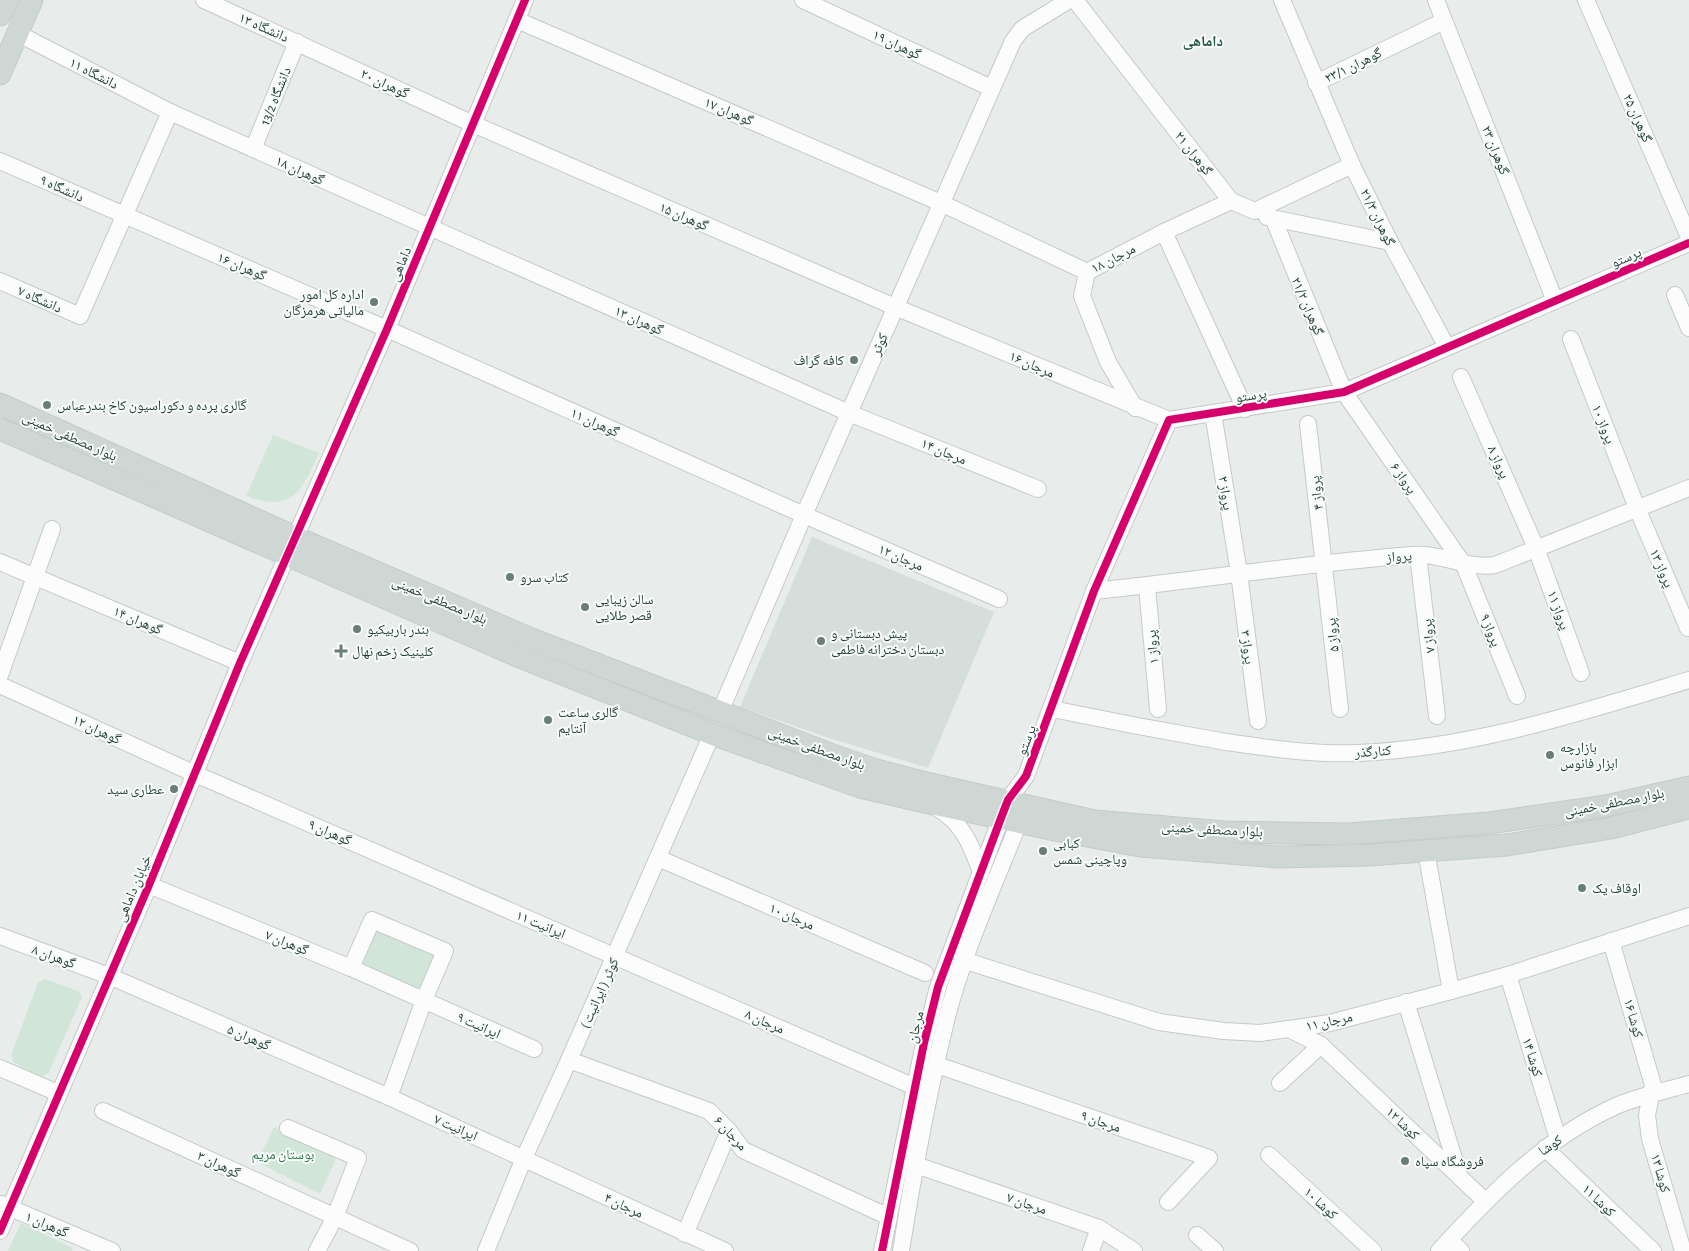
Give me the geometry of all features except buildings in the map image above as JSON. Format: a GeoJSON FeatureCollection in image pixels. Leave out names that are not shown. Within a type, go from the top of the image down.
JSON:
{"type":"FeatureCollection","features":[{"type":"Feature","properties":{"kind":"main road"},"geometry":{"type":"LineString","coordinates":[[0,15],[7,0]]}},
{"type":"Feature","properties":{"kind":"main road"},"geometry":{"type":"LineString","coordinates":[[0,74],[32,0]]}},
{"type":"Feature","properties":{"kind":"main road","name":"بلوار مصطفی خمینی"},"geometry":{"type":"LineString","coordinates":[[0,404],[514,655],[712,734],[860,787],[929,803],[1095,821],[1225,832],[1348,834],[1489,823],[1606,806],[1689,787]]}},
{"type":"Feature","properties":{"kind":"main road","name":"بلوار مصطفی خمینی"},"geometry":{"type":"LineString","coordinates":[[0,428],[291,545],[720,712],[876,770],[1140,846],[1278,857],[1369,855],[1506,845],[1611,828],[1689,808]]}},
{"type":"Feature","properties":{"kind":"street","name":"دانشگاه ۱۳"},"geometry":{"type":"LineString","coordinates":[[204,0],[297,42]]}},
{"type":"Feature","properties":{"kind":"street","name":"داماهی"},"geometry":{"type":"LineString","coordinates":[[291,545],[387,329],[525,0]]}},
{"type":"Feature","properties":{"kind":"street","name":"گوهران ۱۹"},"geometry":{"type":"LineString","coordinates":[[803,0],[990,88]]}},
{"type":"Feature","properties":{"kind":"street","name":"کوثر"},"geometry":{"type":"LineString","coordinates":[[720,712],[804,515],[942,203],[990,88],[1017,34],[1069,0]]}},
{"type":"Feature","properties":{"kind":"street","name":"گوهران ۲۱"},"geometry":{"type":"LineString","coordinates":[[1075,0],[1231,201],[1274,220],[1390,242]]}},
{"type":"Feature","properties":{"kind":"street","name":"گوهران ۲۳/۱"},"geometry":{"type":"LineString","coordinates":[[1282,0],[1316,83],[1444,21]]}},
{"type":"Feature","properties":{"kind":"street","name":"گوهران ۲۳"},"geometry":{"type":"LineString","coordinates":[[1436,0],[1556,301]]}},
{"type":"Feature","properties":{"kind":"street","name":"گوهران ۲۵"},"geometry":{"type":"LineString","coordinates":[[1586,0],[1689,237]]}},
{"type":"Feature","properties":{"kind":"street","name":"گوهران ۱۷"},"geometry":{"type":"LineString","coordinates":[[517,20],[942,203]]}},
{"type":"Feature","properties":{"kind":"street","name":"دانشگاه ۱۱"},"geometry":{"type":"LineString","coordinates":[[17,33],[170,112]]}},
{"type":"Feature","properties":{"kind":"street","name":"گوهران ۲۰"},"geometry":{"type":"LineString","coordinates":[[297,42],[473,124]]}},
{"type":"Feature","properties":{"kind":"street","name":"دانشگاه 13/2"},"geometry":{"type":"LineString","coordinates":[[253,150],[297,42]]}},
{"type":"Feature","properties":{"kind":"street","name":"گوهران ۲۱/۳"},"geometry":{"type":"LineString","coordinates":[[1316,83],[1352,166],[1390,242],[1447,347]]}},
{"type":"Feature","properties":{"kind":"street","name":"گوهران ۱۸"},"geometry":{"type":"LineString","coordinates":[[170,112],[429,228]]}},
{"type":"Feature","properties":{"kind":"street"},"geometry":{"type":"LineString","coordinates":[[124,215],[170,112]]}},
{"type":"Feature","properties":{"kind":"street","name":"گوهران ۱۵"},"geometry":{"type":"LineString","coordinates":[[473,124],[895,307]]}},
{"type":"Feature","properties":{"kind":"street","name":"دانشگاه ۹"},"geometry":{"type":"LineString","coordinates":[[0,160],[124,215]]}},
{"type":"Feature","properties":{"kind":"street"},"geometry":{"type":"LineString","coordinates":[[1255,211],[1352,166]]}},
{"type":"Feature","properties":{"kind":"street","name":"مرجان ۱۸"},"geometry":{"type":"LineString","coordinates":[[942,203],[1087,272],[1164,232],[1231,201]]}},
{"type":"Feature","properties":{"kind":"street","name":"دانشگاه ۷"},"geometry":{"type":"LineString","coordinates":[[0,281],[80,316],[124,215]]}},
{"type":"Feature","properties":{"kind":"street","name":"گوهران ۱۶"},"geometry":{"type":"LineString","coordinates":[[124,215],[387,329]]}},
{"type":"Feature","properties":{"kind":"street","name":"گوهران ۲۱/۲"},"geometry":{"type":"LineString","coordinates":[[1274,220],[1344,392]]}},
{"type":"Feature","properties":{"kind":"street","name":"گوهران ۱۳"},"geometry":{"type":"LineString","coordinates":[[429,228],[849,412]]}},
{"type":"Feature","properties":{"kind":"street"},"geometry":{"type":"LineString","coordinates":[[1164,232],[1245,409]]}},
{"type":"Feature","properties":{"kind":"street","name":"پرستو"},"geometry":{"type":"LineString","coordinates":[[1014,811],[1094,591],[1169,420],[1344,392],[1689,243]]}},
{"type":"Feature","properties":{"kind":"street"},"geometry":{"type":"LineString","coordinates":[[1087,272],[1082,296],[1108,362],[1136,408]]}},
{"type":"Feature","properties":{"kind":"street"},"geometry":{"type":"LineString","coordinates":[[1675,295],[1689,328]]}},
{"type":"Feature","properties":{"kind":"street","name":"مرجان ۱۶"},"geometry":{"type":"LineString","coordinates":[[895,307],[1169,420]]}},
{"type":"Feature","properties":{"kind":"street","name":"گوهران ۱۱"},"geometry":{"type":"LineString","coordinates":[[387,329],[804,515]]}},
{"type":"Feature","properties":{"kind":"street","name":"پرواز ۱۰"},"geometry":{"type":"LineString","coordinates":[[1571,339],[1637,508]]}},
{"type":"Feature","properties":{"kind":"street","name":"پرواز ۸"},"geometry":{"type":"LineString","coordinates":[[1461,376],[1536,548]]}},
{"type":"Feature","properties":{"kind":"street","name":"پرواز ۶"},"geometry":{"type":"LineString","coordinates":[[1344,392],[1464,564]]}},
{"type":"Feature","properties":{"kind":"street","name":"مرجان ۱۴"},"geometry":{"type":"LineString","coordinates":[[849,412],[1038,489]]}},
{"type":"Feature","properties":{"kind":"street","name":"پرواز ۲"},"geometry":{"type":"LineString","coordinates":[[1213,413],[1238,573]]}},
{"type":"Feature","properties":{"kind":"street","name":"پرواز ۴"},"geometry":{"type":"LineString","coordinates":[[1308,424],[1324,562]]}},
{"type":"Feature","properties":{"kind":"street","name":"پرواز"},"geometry":{"type":"LineString","coordinates":[[1094,591],[1147,586],[1324,562],[1418,555],[1437,555],[1474,566],[1495,564],[1689,488]]}},
{"type":"Feature","properties":{"kind":"street","name":"پرواز ۱۳"},"geometry":{"type":"LineString","coordinates":[[1637,508],[1688,628]]}},
{"type":"Feature","properties":{"kind":"street","name":"مرجان ۱۲"},"geometry":{"type":"LineString","coordinates":[[804,515],[999,598]]}},
{"type":"Feature","properties":{"kind":"street"},"geometry":{"type":"LineString","coordinates":[[0,675],[52,529]]}},
{"type":"Feature","properties":{"kind":"street","name":"خیابان داماهی"},"geometry":{"type":"LineString","coordinates":[[0,1231],[5,1206],[58,1093],[149,885],[193,773],[291,545]]}},
{"type":"Feature","properties":{"kind":"street","name":"پرواز ۱۱"},"geometry":{"type":"LineString","coordinates":[[1536,548],[1581,673]]}},
{"type":"Feature","properties":{"kind":"street","name":"پرواز ۷"},"geometry":{"type":"LineString","coordinates":[[1418,555],[1437,716]]}},
{"type":"Feature","properties":{"kind":"street","name":"گوهران ۱۴"},"geometry":{"type":"LineString","coordinates":[[0,562],[240,663]]}},
{"type":"Feature","properties":{"kind":"street","name":"پرواز ۵"},"geometry":{"type":"LineString","coordinates":[[1324,562],[1340,709]]}},
{"type":"Feature","properties":{"kind":"street","name":"پرواز ۹"},"geometry":{"type":"LineString","coordinates":[[1464,564],[1517,696]]}},
{"type":"Feature","properties":{"kind":"street","name":"پرواز ۳"},"geometry":{"type":"LineString","coordinates":[[1238,573],[1258,721]]}},
{"type":"Feature","properties":{"kind":"street","name":"پرواز ۱"},"geometry":{"type":"LineString","coordinates":[[1147,586],[1158,709]]}},
{"type":"Feature","properties":{"kind":"street","name":"کنارگذر"},"geometry":{"type":"LineString","coordinates":[[1052,709],[1158,731],[1282,750],[1356,753],[1439,746],[1529,728],[1689,680]]}},
{"type":"Feature","properties":{"kind":"street","name":"گوهران ۱۲"},"geometry":{"type":"LineString","coordinates":[[0,685],[193,773]]}},
{"type":"Feature","properties":{"kind":"street","name":"کوثر ( ایرانیت )"},"geometry":{"type":"LineString","coordinates":[[486,1251],[524,1158],[712,734]]}},
{"type":"Feature","properties":{"kind":"street","name":"گوهران ۹"},"geometry":{"type":"LineString","coordinates":[[193,773],[467,892]]}},
{"type":"Feature","properties":{"kind":"street"},"geometry":{"type":"LineString","coordinates":[[929,803],[951,816],[960,825],[981,872]]}},
{"type":"Feature","properties":{"kind":"street","name":"مرجان"},"geometry":{"type":"LineString","coordinates":[[901,1251],[916,1165],[958,957],[981,872],[1014,811]]}},
{"type":"Feature","properties":{"kind":"street","name":"مرجان"},"geometry":{"type":"LineString","coordinates":[[882,1251],[915,1087],[938,987],[958,957],[1014,811]]}},
{"type":"Feature","properties":{"kind":"street"},"geometry":{"type":"LineString","coordinates":[[1426,851],[1451,991]]}},
{"type":"Feature","properties":{"kind":"street","name":"مرجان ۱۰"},"geometry":{"type":"LineString","coordinates":[[658,858],[925,973]]}},
{"type":"Feature","properties":{"kind":"street","name":"گوهران ۷"},"geometry":{"type":"LineString","coordinates":[[149,885],[424,1000]]}},
{"type":"Feature","properties":{"kind":"street","name":"ایرانیت ۱۱"},"geometry":{"type":"LineString","coordinates":[[467,892],[615,956]]}},
{"type":"Feature","properties":{"kind":"street","name":"مرجان ۱۱"},"geometry":{"type":"LineString","coordinates":[[958,957],[1159,1022],[1224,1032],[1260,1033],[1330,1023],[1451,991],[1508,975],[1689,916]]}},
{"type":"Feature","properties":{"kind":"street"},"geometry":{"type":"LineString","coordinates":[[351,968],[372,920],[445,952],[424,1000],[389,1097]]}},
{"type":"Feature","properties":{"kind":"street","name":"گوهران ۸"},"geometry":{"type":"LineString","coordinates":[[0,936],[108,976]]}},
{"type":"Feature","properties":{"kind":"street","name":"کوشا ۱۶"},"geometry":{"type":"LineString","coordinates":[[1611,941],[1653,1085],[1652,1095]]}},
{"type":"Feature","properties":{"kind":"street","name":"مرجان ۸"},"geometry":{"type":"LineString","coordinates":[[615,956],[915,1087]]}},
{"type":"Feature","properties":{"kind":"street","name":"کوشا ۱۴"},"geometry":{"type":"LineString","coordinates":[[1508,975],[1551,1144]]}},
{"type":"Feature","properties":{"kind":"street","name":"گوهران ۵"},"geometry":{"type":"LineString","coordinates":[[108,976],[389,1097]]}},
{"type":"Feature","properties":{"kind":"street","name":"ایرانیت ۹"},"geometry":{"type":"LineString","coordinates":[[424,1000],[534,1049]]}},
{"type":"Feature","properties":{"kind":"street"},"geometry":{"type":"LineString","coordinates":[[1406,1002],[1459,1177]]}},
{"type":"Feature","properties":{"kind":"street","name":"کوشا ۱۲"},"geometry":{"type":"LineString","coordinates":[[1289,1029],[1321,1045],[1485,1201]]}},
{"type":"Feature","properties":{"kind":"street"},"geometry":{"type":"LineString","coordinates":[[1280,1084],[1321,1045]]}},
{"type":"Feature","properties":{"kind":"street","name":"مرجان ۶"},"geometry":{"type":"LineString","coordinates":[[569,1060],[709,1111],[729,1131],[742,1150],[888,1217]]}},
{"type":"Feature","properties":{"kind":"street","name":"مرجان ۹"},"geometry":{"type":"LineString","coordinates":[[937,1065],[1209,1158],[1168,1202]]}},
{"type":"Feature","properties":{"kind":"street"},"geometry":{"type":"LineString","coordinates":[[0,1068],[58,1093]]}},
{"type":"Feature","properties":{"kind":"street","name":"کوشا"},"geometry":{"type":"LineString","coordinates":[[1450,1247],[1485,1201],[1551,1144],[1618,1106],[1689,1084]]}},
{"type":"Feature","properties":{"kind":"street","name":"کوشا ۱۳"},"geometry":{"type":"LineString","coordinates":[[1652,1095],[1647,1115],[1650,1139],[1683,1251]]}},
{"type":"Feature","properties":{"kind":"street","name":"ایرانیت ۷"},"geometry":{"type":"LineString","coordinates":[[389,1097],[524,1158]]}},
{"type":"Feature","properties":{"kind":"street","name":"گوهران ۳"},"geometry":{"type":"LineString","coordinates":[[103,1111],[410,1251]]}},
{"type":"Feature","properties":{"kind":"street"},"geometry":{"type":"LineString","coordinates":[[288,1128],[358,1158],[335,1217],[317,1251]]}},
{"type":"Feature","properties":{"kind":"street"},"geometry":{"type":"LineString","coordinates":[[685,1234],[729,1131]]}},
{"type":"Feature","properties":{"kind":"street","name":"کوشا ۱۱"},"geometry":{"type":"LineString","coordinates":[[1551,1144],[1653,1251]]}},
{"type":"Feature","properties":{"kind":"street","name":"کوشا ۱۰"},"geometry":{"type":"LineString","coordinates":[[1268,1155],[1373,1251]]}},
{"type":"Feature","properties":{"kind":"street","name":"مرجان ۴"},"geometry":{"type":"LineString","coordinates":[[524,1158],[725,1251]]}},
{"type":"Feature","properties":{"kind":"street","name":"مرجان ۷"},"geometry":{"type":"LineString","coordinates":[[916,1165],[1099,1228],[1134,1251]]}},
{"type":"Feature","properties":{"kind":"street","name":"گوهران ۱"},"geometry":{"type":"LineString","coordinates":[[5,1206],[112,1251]]}},
{"type":"Feature","properties":{"kind":"street"},"geometry":{"type":"LineString","coordinates":[[1091,1251],[1099,1228]]}},
{"type":"Feature","properties":{"kind":"street"},"geometry":{"type":"LineString","coordinates":[[1197,1235],[1215,1251]]}},
{"type":"Feature","properties":{"kind":"shaded area"},"geometry":{"type":"Polygon","coordinates":[[[812,537],[994,612],[928,768],[832,739],[740,707],[812,537]]]}},
{"type":"Feature","properties":{"kind":"green space"},"geometry":{"type":"Polygon","coordinates":[[[273,435],[319,453],[307,479],[293,496],[275,502],[262,501],[246,496],[273,435]]]}},
{"type":"Feature","properties":{"kind":"green space"},"geometry":{"type":"Polygon","coordinates":[[[375,927],[438,954],[422,993],[358,965],[375,927]]]}},
{"type":"Feature","properties":{"kind":"green space"},"geometry":{"type":"Polygon","coordinates":[[[45,979],[78,991],[82,997],[49,1072],[41,1077],[13,1062],[12,1053],[38,982],[45,979]]]}},
{"type":"Feature","properties":{"kind":"green space","name":"بوستان مریم"},"geometry":{"type":"Polygon","coordinates":[[[274,1127],[336,1159],[320,1194],[257,1162],[274,1127]]]}},
{"type":"Feature","properties":{"kind":"green space"},"geometry":{"type":"Polygon","coordinates":[[[21,1223],[73,1248],[72,1251],[8,1251],[21,1223]]]}},
{"type":"Feature","properties":{"kind":"cycle path"},"geometry":{"type":"LineString","coordinates":[[0,1231],[149,885],[240,663],[387,329],[525,0]]}},
{"type":"Feature","properties":{"kind":"cycle path"},"geometry":{"type":"LineString","coordinates":[[882,1251],[924,1043],[938,987],[1008,800],[1026,776],[1094,591],[1169,420],[1344,392],[1689,243]]}},
{"type":"Feature","properties":{"kind":"place","name":"اداره کل امور مالیاتی هرمزگان"},"geometry":{"type":"Point","coordinates":[374,302]}},
{"type":"Feature","properties":{"kind":"place","name":"کافه گراف"},"geometry":{"type":"Point","coordinates":[854,360]}},
{"type":"Feature","properties":{"kind":"place","name":"گالری پرده و دکوراسیون کاخ بندرعباس"},"geometry":{"type":"Point","coordinates":[47,405]}},
{"type":"Feature","properties":{"kind":"place","name":"کتاب سرو"},"geometry":{"type":"Point","coordinates":[510,577]}},
{"type":"Feature","properties":{"kind":"place","name":"سالن زیبایی قصر طلایی"},"geometry":{"type":"Point","coordinates":[585,607]}},
{"type":"Feature","properties":{"kind":"place","name":"بندر باربیکیو"},"geometry":{"type":"Point","coordinates":[357,629]}},
{"type":"Feature","properties":{"kind":"place","name":"پیش دبستانی و دبستان دخترانه فاطمی"},"geometry":{"type":"Point","coordinates":[821,641]}},
{"type":"Feature","properties":{"kind":"place","name":"کلینیک زخم نهال"},"geometry":{"type":"Point","coordinates":[341,651]}},
{"type":"Feature","properties":{"kind":"place","name":"گالری ساعت آنتایم"},"geometry":{"type":"Point","coordinates":[548,720]}},
{"type":"Feature","properties":{"kind":"place","name":"بازارچه ابزار فانوس"},"geometry":{"type":"Point","coordinates":[1550,755]}},
{"type":"Feature","properties":{"kind":"place","name":"عطاری سید"},"geometry":{"type":"Point","coordinates":[174,789]}},
{"type":"Feature","properties":{"kind":"place","name":"کبابی وپاچینی شمس"},"geometry":{"type":"Point","coordinates":[1043,851]}},
{"type":"Feature","properties":{"kind":"place","name":"اوقاف یک"},"geometry":{"type":"Point","coordinates":[1582,888]}},
{"type":"Feature","properties":{"kind":"place","name":"فروشگاه سپاه"},"geometry":{"type":"Point","coordinates":[1405,1161]}},
{"type":"Feature","properties":{"kind":"district","name":"داماهی"},"geometry":{"type":"Point","coordinates":[1203,41]}}]}
